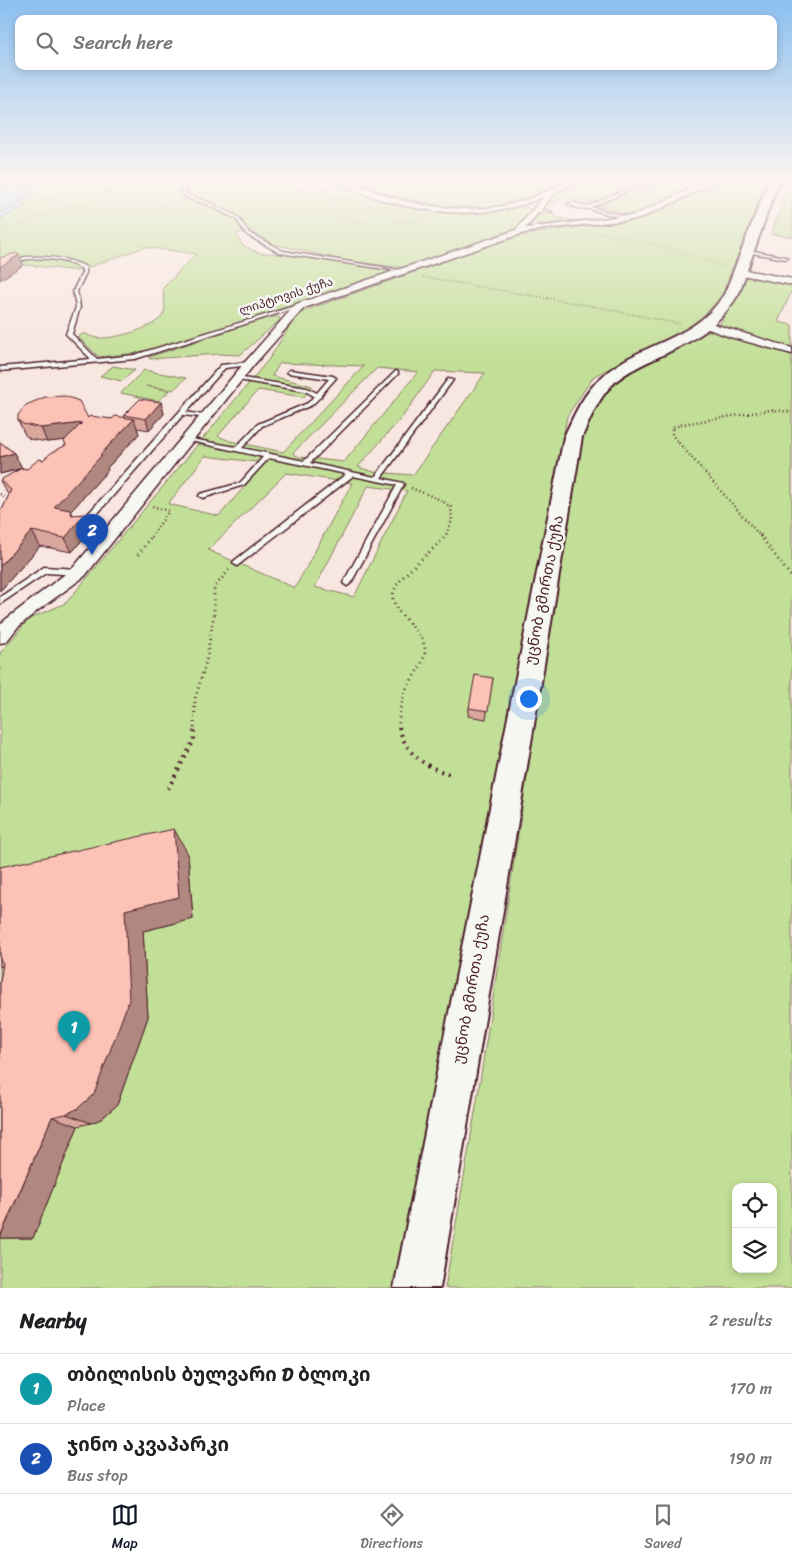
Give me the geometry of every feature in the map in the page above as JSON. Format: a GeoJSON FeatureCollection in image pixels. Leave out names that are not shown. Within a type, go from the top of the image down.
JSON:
{"type":"FeatureCollection","features":[{"type":"Feature","properties":{"kind":"main road","name":"უცნობ გმირთა ქუჩა"},"geometry":{"type":"LineString","coordinates":[[418,1288],[573,438],[590,401],[598,390],[618,371],[704,328],[726,306],[752,240]]}},
{"type":"Feature","properties":{"kind":"street","name":"ლიპტოვის ქუჩა"},"geometry":{"type":"LineString","coordinates":[[300,306],[495,240]]}},
{"type":"Feature","properties":{"kind":"street"},"geometry":{"type":"LineString","coordinates":[[740,272],[792,282]]}},
{"type":"Feature","properties":{"kind":"street"},"geometry":{"type":"LineString","coordinates":[[0,637],[30,607],[79,572],[249,364],[300,306]]}},
{"type":"Feature","properties":{"kind":"street"},"geometry":{"type":"LineString","coordinates":[[704,328],[792,351]]}},
{"type":"Feature","properties":{"kind":"lane"},"geometry":{"type":"LineString","coordinates":[[260,240],[282,252],[404,271]]}},
{"type":"Feature","properties":{"kind":"lane"},"geometry":{"type":"LineString","coordinates":[[748,251],[786,258]]}},
{"type":"Feature","properties":{"kind":"lane"},"geometry":{"type":"LineString","coordinates":[[0,267],[19,260],[32,258],[67,262],[84,268],[84,273],[75,291],[78,307],[69,334],[95,360]]}},
{"type":"Feature","properties":{"kind":"lane","name":"ლიპტოვის ქუჩა"},"geometry":{"type":"LineString","coordinates":[[0,369],[135,357],[300,306]]}},
{"type":"Feature","properties":{"kind":"lane"},"geometry":{"type":"LineString","coordinates":[[270,315],[283,314],[288,320]]}},
{"type":"Feature","properties":{"kind":"lane"},"geometry":{"type":"LineString","coordinates":[[82,526],[223,366],[249,364]]}},
{"type":"Feature","properties":{"kind":"lane"},"geometry":{"type":"LineString","coordinates":[[237,450],[260,425],[310,404],[333,378],[290,372]]}},
{"type":"Feature","properties":{"kind":"lane"},"geometry":{"type":"LineString","coordinates":[[304,464],[396,372]]}},
{"type":"Feature","properties":{"kind":"lane"},"geometry":{"type":"LineString","coordinates":[[238,378],[307,390],[319,396]]}},
{"type":"Feature","properties":{"kind":"lane"},"geometry":{"type":"LineString","coordinates":[[377,479],[450,380]]}},
{"type":"Feature","properties":{"kind":"lane"},"geometry":{"type":"LineString","coordinates":[[181,413],[206,417]]}},
{"type":"Feature","properties":{"kind":"lane"},"geometry":{"type":"LineString","coordinates":[[188,439],[401,484],[347,583]]}},
{"type":"Feature","properties":{"kind":"lane"},"geometry":{"type":"LineString","coordinates":[[203,496],[242,484],[267,456]]}},
{"type":"Feature","properties":{"kind":"lane"},"geometry":{"type":"LineString","coordinates":[[237,563],[351,474]]}},
{"type":"Feature","properties":{"kind":"lane"},"geometry":{"type":"LineString","coordinates":[[0,601],[44,570],[79,572]]}},
{"type":"Feature","properties":{"kind":"path"},"geometry":{"type":"LineString","coordinates":[[636,240],[740,272]]}},
{"type":"Feature","properties":{"kind":"path"},"geometry":{"type":"LineString","coordinates":[[420,276],[464,286],[634,314],[704,328]]}},
{"type":"Feature","properties":{"kind":"path"},"geometry":{"type":"LineString","coordinates":[[792,412],[771,410],[684,424],[672,428],[672,435],[752,526],[792,578]]}},
{"type":"Feature","properties":{"kind":"path"},"geometry":{"type":"LineString","coordinates":[[401,484],[441,500],[451,507],[453,516],[450,530],[440,544],[400,580],[393,593],[394,604],[417,631],[424,645],[424,659],[406,689],[399,726],[408,747],[424,765],[452,775]]}},
{"type":"Feature","properties":{"kind":"path"},"geometry":{"type":"LineString","coordinates":[[0,494],[9,499],[14,506]]}},
{"type":"Feature","properties":{"kind":"path"},"geometry":{"type":"LineString","coordinates":[[138,555],[169,511],[151,506]]}},
{"type":"Feature","properties":{"kind":"path"},"geometry":{"type":"LineString","coordinates":[[168,788],[194,740],[195,699],[206,662],[214,614],[214,588],[220,579],[237,563]]}},
{"type":"Feature","properties":{"kind":"green space"},"geometry":{"type":"Polygon","coordinates":[[[0,240],[240,240],[242,245],[259,253],[282,254],[386,270],[390,273],[148,352],[99,357],[78,337],[84,333],[97,338],[115,337],[145,328],[154,323],[161,318],[164,312],[163,288],[196,254],[145,247],[78,271],[0,262],[0,240]]]}},
{"type":"Feature","properties":{"kind":"green space"},"geometry":{"type":"Polygon","coordinates":[[[266,240],[487,240],[406,268],[348,261],[273,244],[266,240]]]}},
{"type":"Feature","properties":{"kind":"green space"},"geometry":{"type":"Polygon","coordinates":[[[505,240],[744,240],[722,295],[713,310],[694,328],[594,376],[567,416],[553,495],[394,1288],[0,1288],[0,653],[29,619],[66,603],[269,359],[293,321],[304,311],[505,240]],[[280,363],[272,376],[312,386],[304,397],[258,390],[218,436],[230,441],[283,452],[364,366],[280,363]],[[377,368],[293,453],[299,457],[344,462],[418,372],[377,368]],[[435,371],[403,416],[358,467],[374,472],[413,475],[485,373],[435,371]],[[205,456],[168,504],[219,516],[265,463],[205,456]],[[286,473],[208,550],[295,588],[352,483],[286,473]],[[368,486],[315,587],[354,597],[407,491],[368,486]]]}},
{"type":"Feature","properties":{"kind":"green space"},"geometry":{"type":"Polygon","coordinates":[[[745,275],[792,283],[792,290],[778,322],[792,325],[792,348],[719,326],[745,275]]]}},
{"type":"Feature","properties":{"kind":"green space"},"geometry":{"type":"Polygon","coordinates":[[[270,317],[279,317],[280,320],[240,355],[218,354],[149,359],[149,357],[270,317]]]}},
{"type":"Feature","properties":{"kind":"green space"},"geometry":{"type":"Polygon","coordinates":[[[712,329],[792,352],[792,1288],[445,1288],[477,1101],[576,458],[590,415],[600,400],[624,375],[712,329]]]}},
{"type":"Feature","properties":{"kind":"green space"},"geometry":{"type":"Polygon","coordinates":[[[113,366],[135,370],[122,381],[100,376],[113,366]]]}},
{"type":"Feature","properties":{"kind":"green space"},"geometry":{"type":"Polygon","coordinates":[[[144,370],[186,378],[173,390],[146,386],[170,391],[158,401],[121,393],[144,370]]]}},
{"type":"Feature","properties":{"kind":"building"},"geometry":{"type":"Polygon","coordinates":[[[16,253],[19,255],[0,267],[0,258],[16,253]]]}},
{"type":"Feature","properties":{"kind":"building"},"geometry":{"type":"Polygon","coordinates":[[[65,396],[79,401],[88,418],[90,416],[112,419],[115,416],[134,419],[54,507],[70,510],[72,515],[85,514],[65,538],[32,531],[0,566],[0,510],[3,508],[11,490],[0,480],[22,468],[27,469],[39,459],[43,460],[66,445],[64,441],[82,423],[41,428],[23,424],[18,420],[18,415],[26,405],[45,397],[65,396]]]}},
{"type":"Feature","properties":{"kind":"building"},"geometry":{"type":"Polygon","coordinates":[[[140,399],[161,402],[146,419],[124,415],[140,399]]]}},
{"type":"Feature","properties":{"kind":"building"},"geometry":{"type":"Polygon","coordinates":[[[0,442],[14,453],[0,457],[0,442]]]}},
{"type":"Feature","properties":{"kind":"building"},"geometry":{"type":"Polygon","coordinates":[[[475,675],[493,678],[488,711],[469,708],[475,675]]]}},
{"type":"Feature","properties":{"kind":"building"},"geometry":{"type":"Polygon","coordinates":[[[174,829],[179,897],[125,910],[129,1000],[94,1094],[77,1109],[52,1117],[0,1237],[0,982],[3,963],[0,959],[0,867],[174,829]]]}},
{"type":"Feature","properties":{"kind":"place","name":"ჯინო აკვაპარკი"},"geometry":{"type":"Point","coordinates":[92,555]}},
{"type":"Feature","properties":{"kind":"place","name":"თბილისის ბულვარი D ბლოკი"},"geometry":{"type":"Point","coordinates":[74,1052]}}]}
